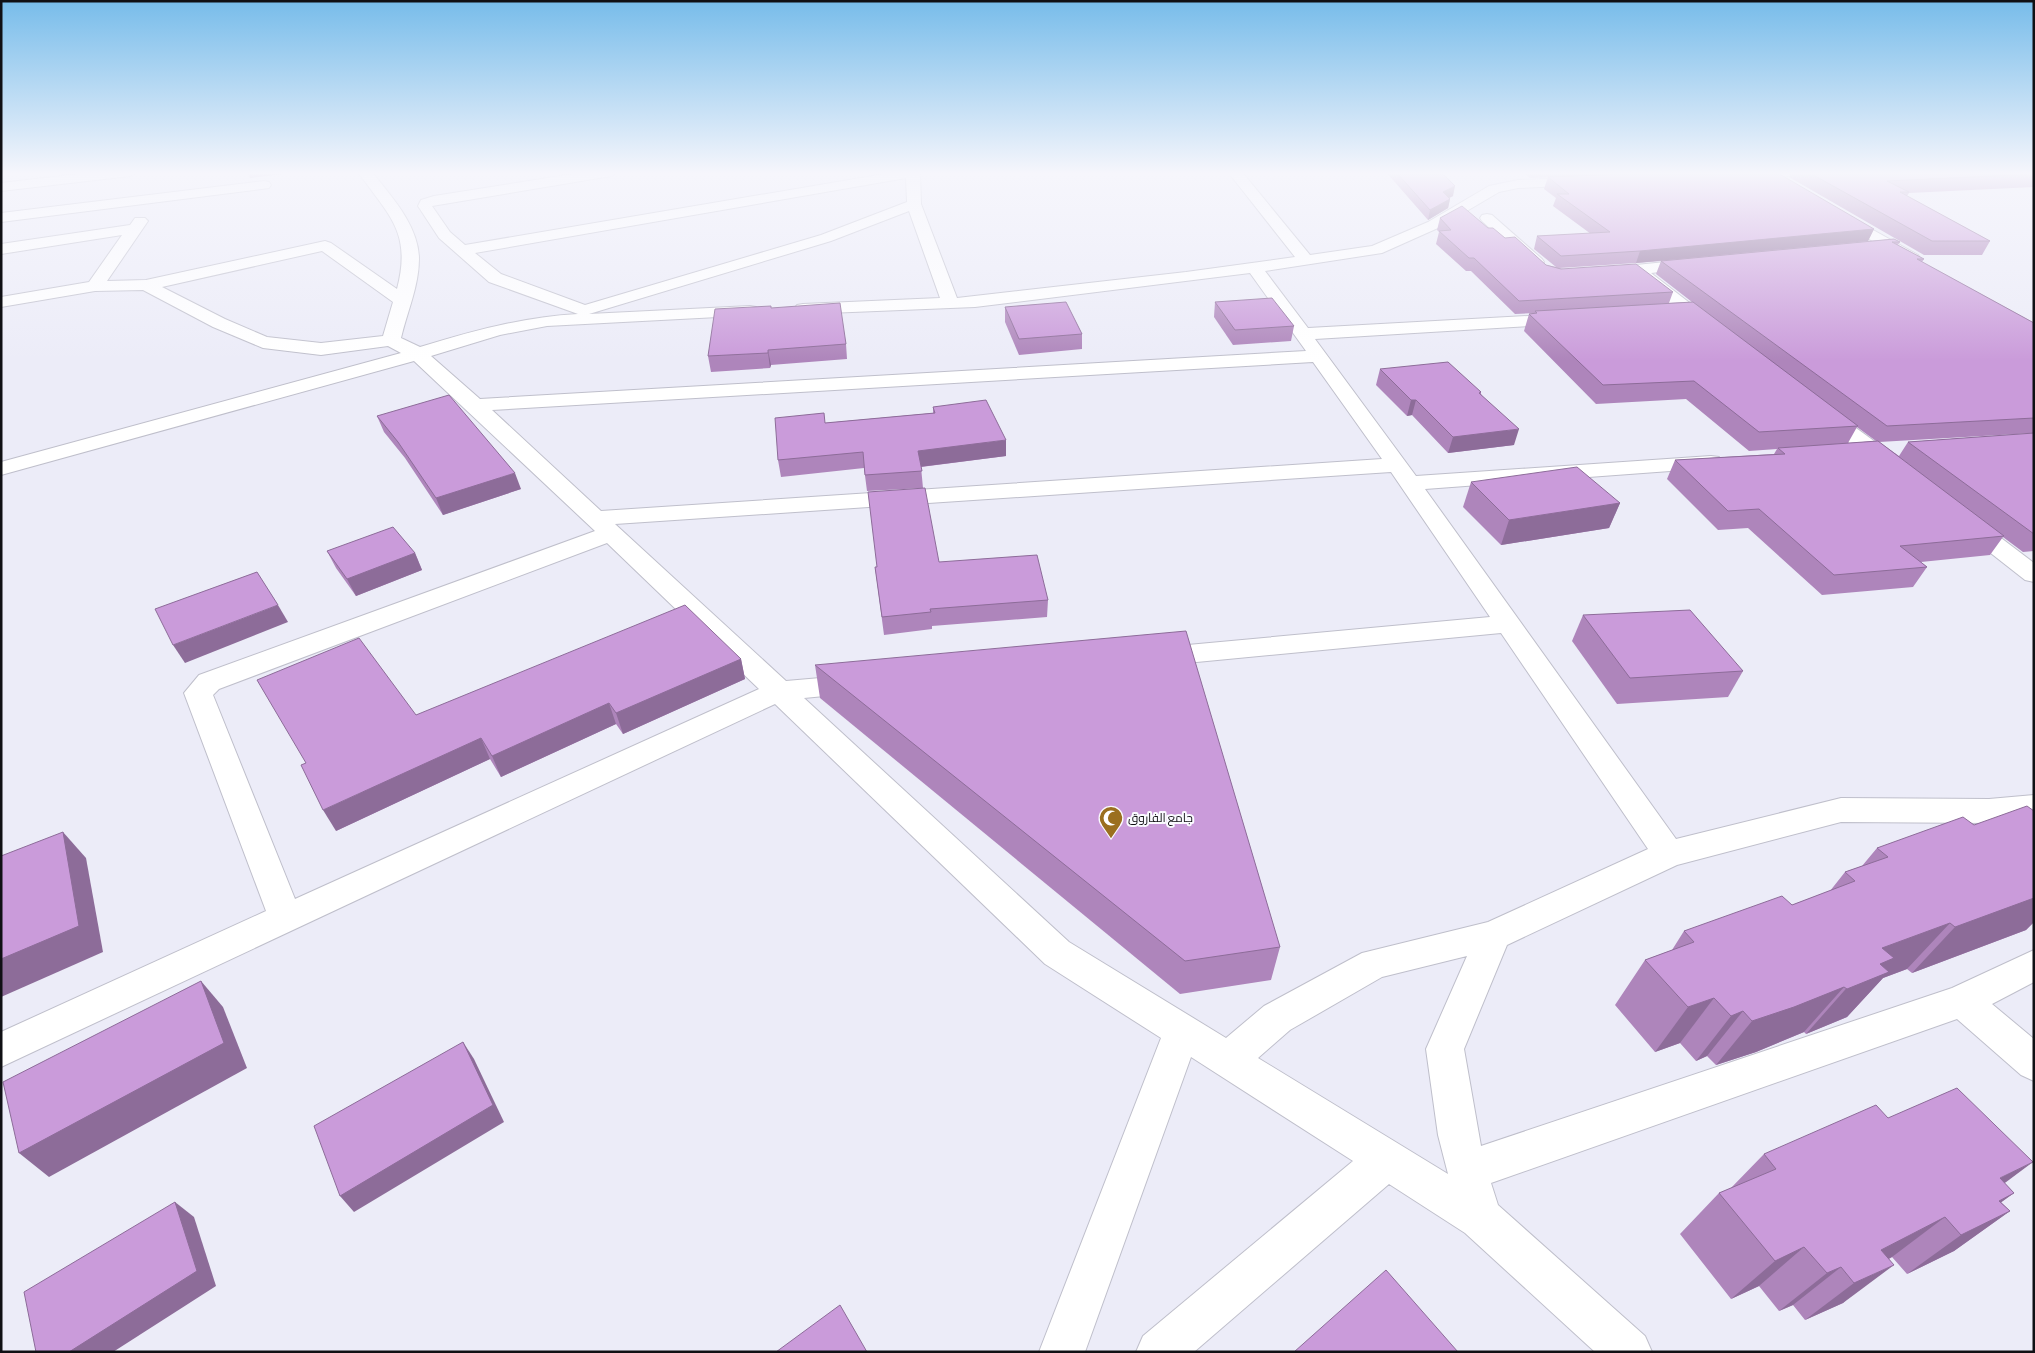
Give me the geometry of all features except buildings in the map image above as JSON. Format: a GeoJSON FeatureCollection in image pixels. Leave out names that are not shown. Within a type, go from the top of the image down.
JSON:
{"type":"FeatureCollection","features":[{"type":"Feature","properties":{"kind":"street"},"geometry":{"type":"LineString","coordinates":[[1,249],[93,235]]}},
{"type":"Feature","properties":{"kind":"street"},"geometry":{"type":"LineString","coordinates":[[95,286],[130,235]]}},
{"type":"Feature","properties":{"kind":"street"},"geometry":{"type":"LineString","coordinates":[[391,340],[409,278],[412,257],[406,235]]}},
{"type":"Feature","properties":{"kind":"street"},"geometry":{"type":"LineString","coordinates":[[444,235],[495,278],[583,310]]}},
{"type":"Feature","properties":{"kind":"street"},"geometry":{"type":"LineString","coordinates":[[462,250],[548,235]]}},
{"type":"Feature","properties":{"kind":"street"},"geometry":{"type":"LineString","coordinates":[[547,321],[833,235]]}},
{"type":"Feature","properties":{"kind":"street"},"geometry":{"type":"LineString","coordinates":[[925,235],[950,303]]}},
{"type":"Feature","properties":{"kind":"street"},"geometry":{"type":"LineString","coordinates":[[1286,235],[1307,261]]}},
{"type":"Feature","properties":{"kind":"street"},"geometry":{"type":"LineString","coordinates":[[785,310],[975,302],[1307,261],[1376,250],[1409,235]]}},
{"type":"Feature","properties":{"kind":"street"},"geometry":{"type":"LineString","coordinates":[[1506,235],[1548,273]]}},
{"type":"Feature","properties":{"kind":"street"},"geometry":{"type":"LineString","coordinates":[[1873,235],[1924,264]]}},
{"type":"Feature","properties":{"kind":"street"},"geometry":{"type":"LineString","coordinates":[[1861,248],[1890,245]]}},
{"type":"Feature","properties":{"kind":"street"},"geometry":{"type":"LineString","coordinates":[[1,302],[95,286],[146,285],[325,246],[402,300]]}},
{"type":"Feature","properties":{"kind":"street"},"geometry":{"type":"LineString","coordinates":[[1616,271],[1714,263]]}},
{"type":"Feature","properties":{"kind":"street"},"geometry":{"type":"LineString","coordinates":[[1255,268],[1404,474],[1669,854]]}},
{"type":"Feature","properties":{"kind":"street"},"geometry":{"type":"LineString","coordinates":[[1636,270],[1720,334]]}},
{"type":"Feature","properties":{"kind":"street"},"geometry":{"type":"LineString","coordinates":[[146,285],[263,342],[321,349],[391,340],[418,354],[475,405],[1057,953],[1480,1218],[1629,1352]]}},
{"type":"Feature","properties":{"kind":"street"},"geometry":{"type":"LineString","coordinates":[[1,469],[520,325],[547,321],[765,311]]}},
{"type":"Feature","properties":{"kind":"street"},"geometry":{"type":"LineString","coordinates":[[1660,313],[1690,311]]}},
{"type":"Feature","properties":{"kind":"street"},"geometry":{"type":"LineString","coordinates":[[1303,334],[1580,318]]}},
{"type":"Feature","properties":{"kind":"street"},"geometry":{"type":"LineString","coordinates":[[475,405],[1319,356]]}},
{"type":"Feature","properties":{"kind":"street"},"geometry":{"type":"LineString","coordinates":[[1812,404],[1903,474]]}},
{"type":"Feature","properties":{"kind":"street"},"geometry":{"type":"LineString","coordinates":[[1843,453],[1901,449]]}},
{"type":"Feature","properties":{"kind":"street"},"geometry":{"type":"LineString","coordinates":[[286,918],[198,693],[209,682],[603,526],[1404,474],[1735,460]]}},
{"type":"Feature","properties":{"kind":"street"},"geometry":{"type":"LineString","coordinates":[[1957,516],[2034,575]]}},
{"type":"Feature","properties":{"kind":"street"},"geometry":{"type":"LineString","coordinates":[[1124,660],[1509,624]]}},
{"type":"Feature","properties":{"kind":"street"},"geometry":{"type":"LineString","coordinates":[[1,1050],[778,691],[877,682]]}},
{"type":"Feature","properties":{"kind":"street"},"geometry":{"type":"LineString","coordinates":[[1228,1060],[1277,1018],[1374,964],[1494,935],[1669,854],[1841,810],[1989,811],[2034,806]]}},
{"type":"Feature","properties":{"kind":"street"},"geometry":{"type":"LineString","coordinates":[[1989,811],[2014,838]]}},
{"type":"Feature","properties":{"kind":"street"},"geometry":{"type":"LineString","coordinates":[[1480,1218],[1458,1135],[1445,1048],[1494,935]]}},
{"type":"Feature","properties":{"kind":"street"},"geometry":{"type":"LineString","coordinates":[[1468,1171],[1962,1001],[2034,965]]}},
{"type":"Feature","properties":{"kind":"street"},"geometry":{"type":"LineString","coordinates":[[1962,1001],[2034,1063]]}},
{"type":"Feature","properties":{"kind":"street"},"geometry":{"type":"LineString","coordinates":[[1062,1352],[1182,1031]]}},
{"type":"Feature","properties":{"kind":"street"},"geometry":{"type":"LineString","coordinates":[[1159,1352],[1387,1159]]}},
{"type":"Feature","properties":{"kind":"place","name":"جامع الفاروق"},"geometry":{"type":"Point","coordinates":[1111,839]}}]}
